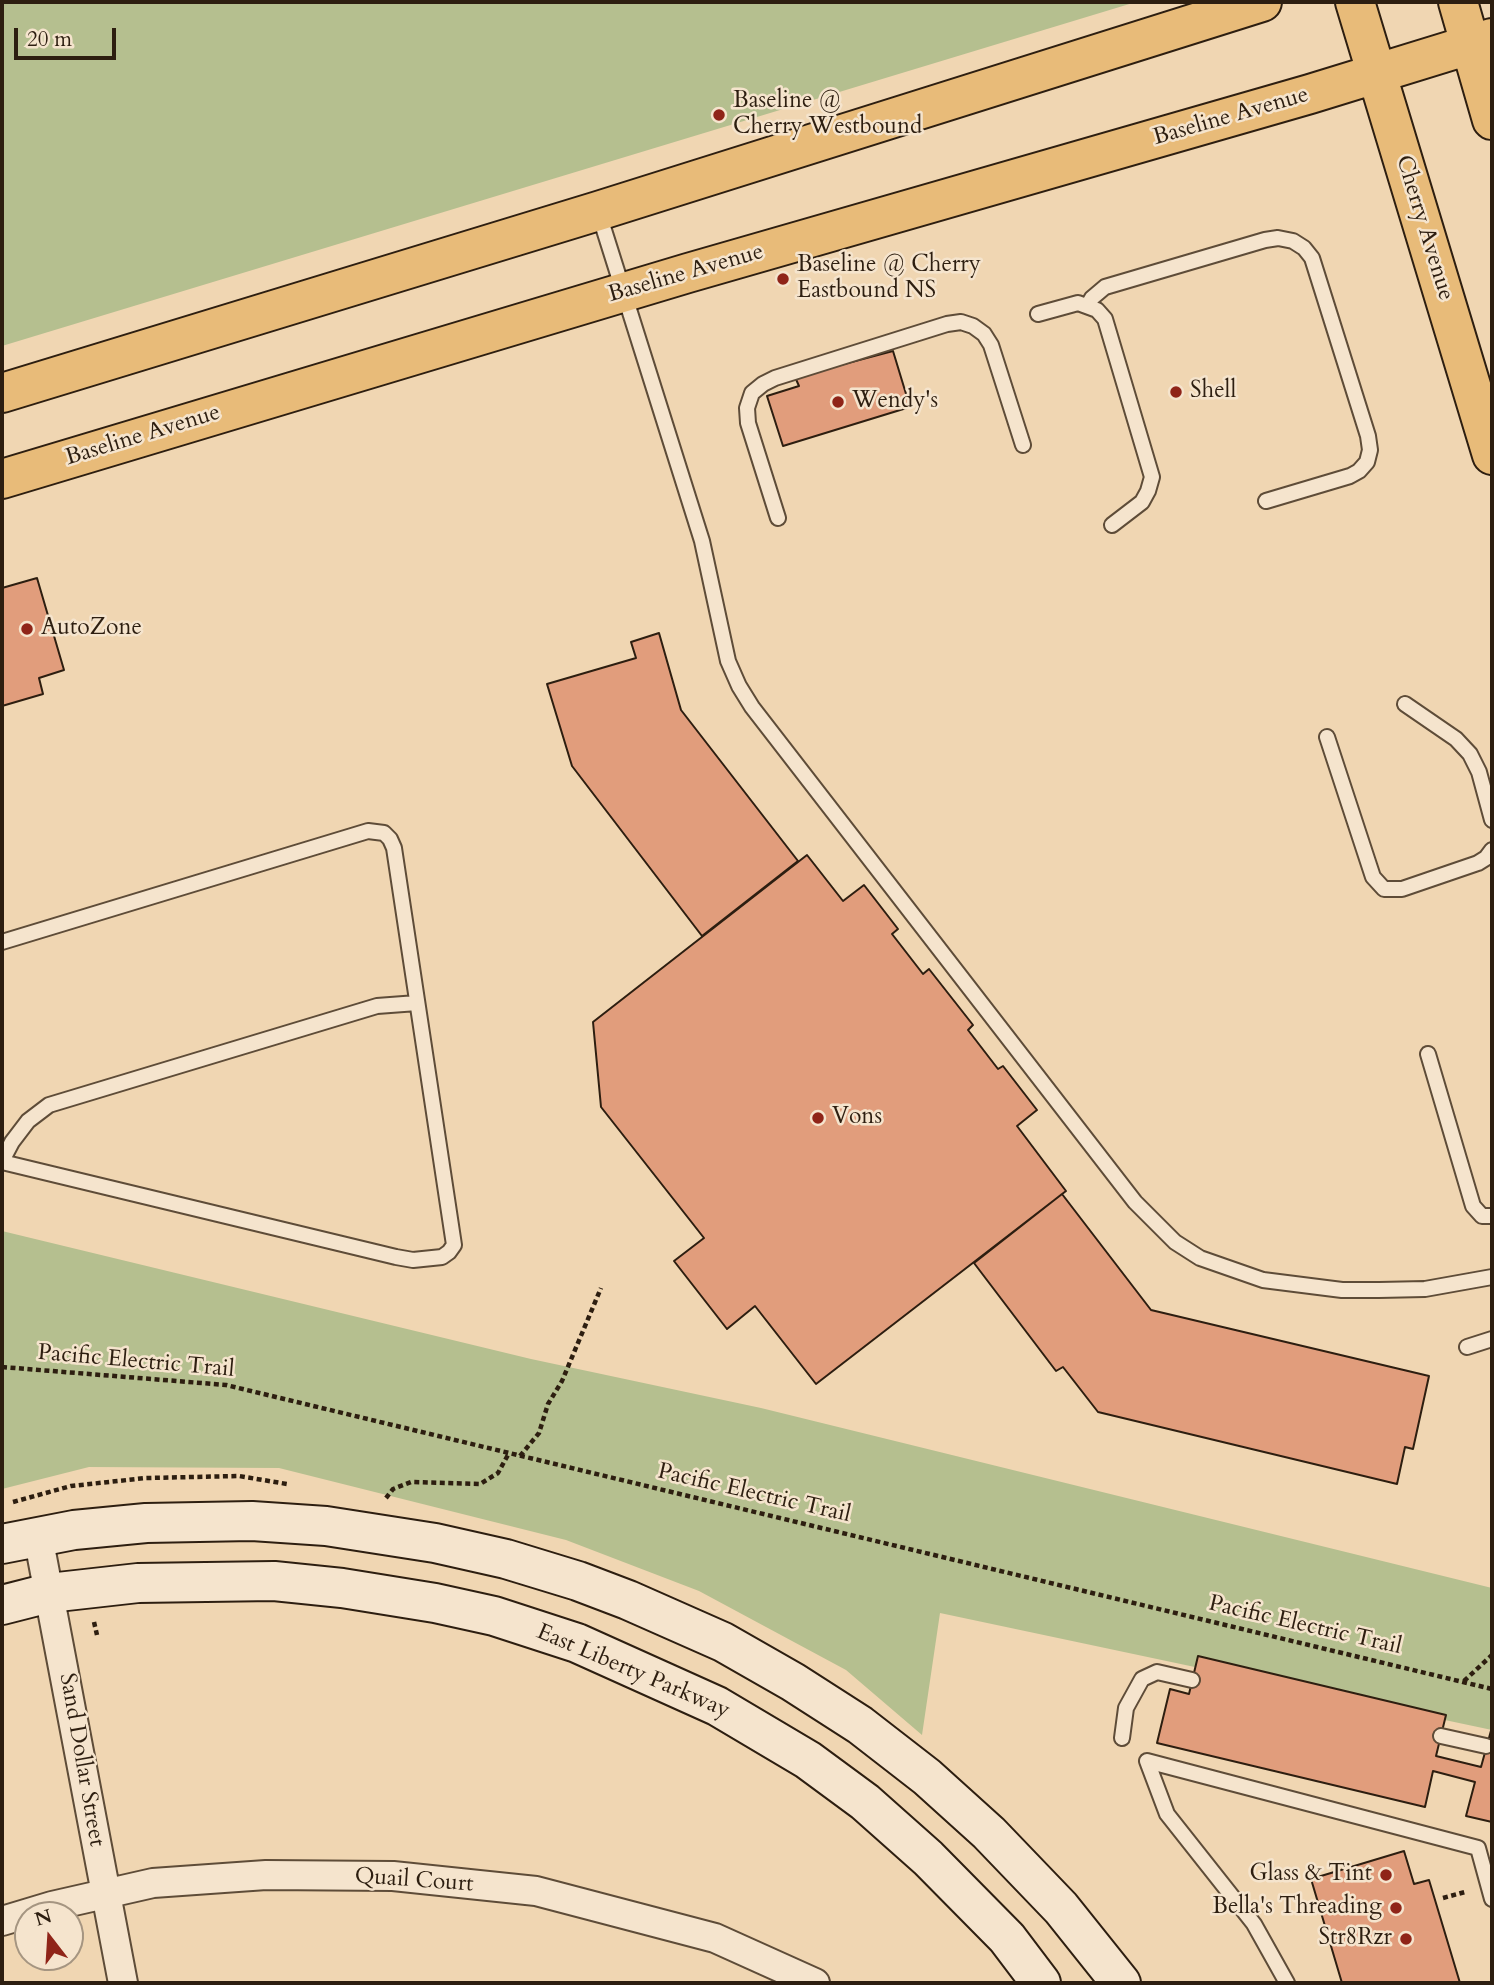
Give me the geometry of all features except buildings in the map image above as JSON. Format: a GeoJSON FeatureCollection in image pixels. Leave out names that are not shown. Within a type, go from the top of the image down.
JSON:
{"type":"FeatureCollection","features":[{"type":"Feature","properties":{"kind":"main road"},"geometry":{"type":"LineString","coordinates":[[2,393],[598,211],[1262,2]]}},
{"type":"Feature","properties":{"kind":"main road","name":"Cherry Avenue"},"geometry":{"type":"LineString","coordinates":[[1355,2],[1492,455]]}},
{"type":"Feature","properties":{"kind":"main road"},"geometry":{"type":"LineString","coordinates":[[1458,2],[1481,42],[1492,120]]}},
{"type":"Feature","properties":{"kind":"main road","name":"Baseline Avenue"},"geometry":{"type":"LineString","coordinates":[[2,478],[624,292],[1481,42]]}},
{"type":"Feature","properties":{"kind":"street"},"geometry":{"type":"LineString","coordinates":[[20,1540],[116,1525],[191,1522],[252,1521],[350,1528],[506,1559],[628,1600],[723,1642],[793,1682],[870,1732],[927,1777],[989,1833],[1061,1908],[1121,1983]]}},
{"type":"Feature","properties":{"kind":"street","name":"Sand Dollar Street"},"geometry":{"type":"LineString","coordinates":[[20,1540],[50,1593],[123,1983]]}},
{"type":"Feature","properties":{"kind":"street","name":"East Liberty Parkway"},"geometry":{"type":"LineString","coordinates":[[2,1605],[50,1593],[167,1582],[302,1583],[435,1603],[494,1616],[577,1643],[717,1706],[808,1760],[865,1802],[928,1858],[1007,1938],[1041,1983]]}},
{"type":"Feature","properties":{"kind":"street","name":"Quail Court"},"geometry":{"type":"LineString","coordinates":[[2,1922],[105,1893],[153,1883],[267,1875],[393,1876],[536,1891],[715,1938],[815,1983]]}},
{"type":"Feature","properties":{"kind":"lane"},"geometry":{"type":"LineString","coordinates":[[598,211],[702,541],[728,662],[739,686],[1154,1224],[1200,1258],[1263,1280],[1342,1290],[1378,1290],[1425,1289],[1492,1276]]}},
{"type":"Feature","properties":{"kind":"lane"},"geometry":{"type":"LineString","coordinates":[[1088,305],[1105,287],[1265,240],[1278,238],[1293,241],[1304,248],[1312,258],[1368,436],[1370,450],[1367,462],[1350,476],[1266,501]]}},
{"type":"Feature","properties":{"kind":"lane"},"geometry":{"type":"LineString","coordinates":[[1038,314],[1078,303],[1088,305],[1105,318],[1152,477],[1142,502],[1112,524]]}},
{"type":"Feature","properties":{"kind":"lane"},"geometry":{"type":"LineString","coordinates":[[778,519],[748,423],[747,408],[752,393],[775,378],[947,324],[961,323],[973,327],[984,334],[991,345],[1023,445]]}},
{"type":"Feature","properties":{"kind":"lane"},"geometry":{"type":"LineString","coordinates":[[1405,704],[1456,739],[1469,754],[1479,772],[1492,820]]}},
{"type":"Feature","properties":{"kind":"lane"},"geometry":{"type":"LineString","coordinates":[[1327,737],[1373,877],[1384,889],[1402,889],[1478,863],[1492,850]]}},
{"type":"Feature","properties":{"kind":"lane"},"geometry":{"type":"LineString","coordinates":[[2,942],[368,831],[384,833],[394,848],[454,1245],[442,1257],[413,1260],[2,1162],[12,1142],[28,1121],[49,1105],[377,1006],[417,1003]]}},
{"type":"Feature","properties":{"kind":"lane"},"geometry":{"type":"LineString","coordinates":[[1428,1054],[1473,1206],[1482,1216],[1492,1216]]}},
{"type":"Feature","properties":{"kind":"lane"},"geometry":{"type":"LineString","coordinates":[[1467,1347],[1492,1339]]}},
{"type":"Feature","properties":{"kind":"lane"},"geometry":{"type":"LineString","coordinates":[[1122,1738],[1126,1708],[1142,1679],[1157,1672],[1192,1681]]}},
{"type":"Feature","properties":{"kind":"lane"},"geometry":{"type":"LineString","coordinates":[[1441,1736],[1486,1746]]}},
{"type":"Feature","properties":{"kind":"lane"},"geometry":{"type":"LineString","coordinates":[[1287,1983],[1254,1924],[1167,1814],[1147,1761],[1478,1848],[1492,1899]]}},
{"type":"Feature","properties":{"kind":"path"},"geometry":{"type":"LineString","coordinates":[[520,1456],[539,1433],[548,1404],[562,1381],[601,1288]]}},
{"type":"Feature","properties":{"kind":"path","name":"Pacific Electric Trail"},"geometry":{"type":"LineString","coordinates":[[2,1367],[226,1385],[1492,1689]]}},
{"type":"Feature","properties":{"kind":"path"},"geometry":{"type":"LineString","coordinates":[[378,1507],[393,1489],[411,1482],[480,1484],[498,1473],[509,1453]]}},
{"type":"Feature","properties":{"kind":"path"},"geometry":{"type":"LineString","coordinates":[[2,1506],[56,1489],[131,1479],[239,1476],[286,1484],[296,1489]]}},
{"type":"Feature","properties":{"kind":"path"},"geometry":{"type":"LineString","coordinates":[[1463,1682],[1492,1655]]}},
{"type":"Feature","properties":{"kind":"green space"},"geometry":{"type":"Polygon","coordinates":[[[2,2],[1136,2],[2,346],[2,2]]]}},
{"type":"Feature","properties":{"kind":"green space"},"geometry":{"type":"Polygon","coordinates":[[[2,1231],[531,1359],[761,1408],[1492,1588],[1492,1730],[940,1613],[922,1735],[846,1670],[699,1591],[566,1540],[279,1468],[89,1467],[2,1489],[2,1231]]]}},
{"type":"Feature","properties":{"kind":"place","name":"Baseline @ Cherry Westbound"},"geometry":{"type":"Point","coordinates":[719,115]}},
{"type":"Feature","properties":{"kind":"place","name":"Baseline @ Cherry Eastbound NS"},"geometry":{"type":"Point","coordinates":[783,279]}},
{"type":"Feature","properties":{"kind":"place","name":"Shell"},"geometry":{"type":"Point","coordinates":[1176,392]}},
{"type":"Feature","properties":{"kind":"place","name":"Wendy's"},"geometry":{"type":"Point","coordinates":[838,402]}},
{"type":"Feature","properties":{"kind":"place","name":"AutoZone"},"geometry":{"type":"Point","coordinates":[27,629]}},
{"type":"Feature","properties":{"kind":"place","name":"Vons"},"geometry":{"type":"Point","coordinates":[818,1118]}},
{"type":"Feature","properties":{"kind":"place","name":"Glass & Tint"},"geometry":{"type":"Point","coordinates":[1386,1875]}},
{"type":"Feature","properties":{"kind":"place","name":"Bella's Threading"},"geometry":{"type":"Point","coordinates":[1396,1908]}},
{"type":"Feature","properties":{"kind":"place","name":"Str8Rzr"},"geometry":{"type":"Point","coordinates":[1406,1939]}}]}
